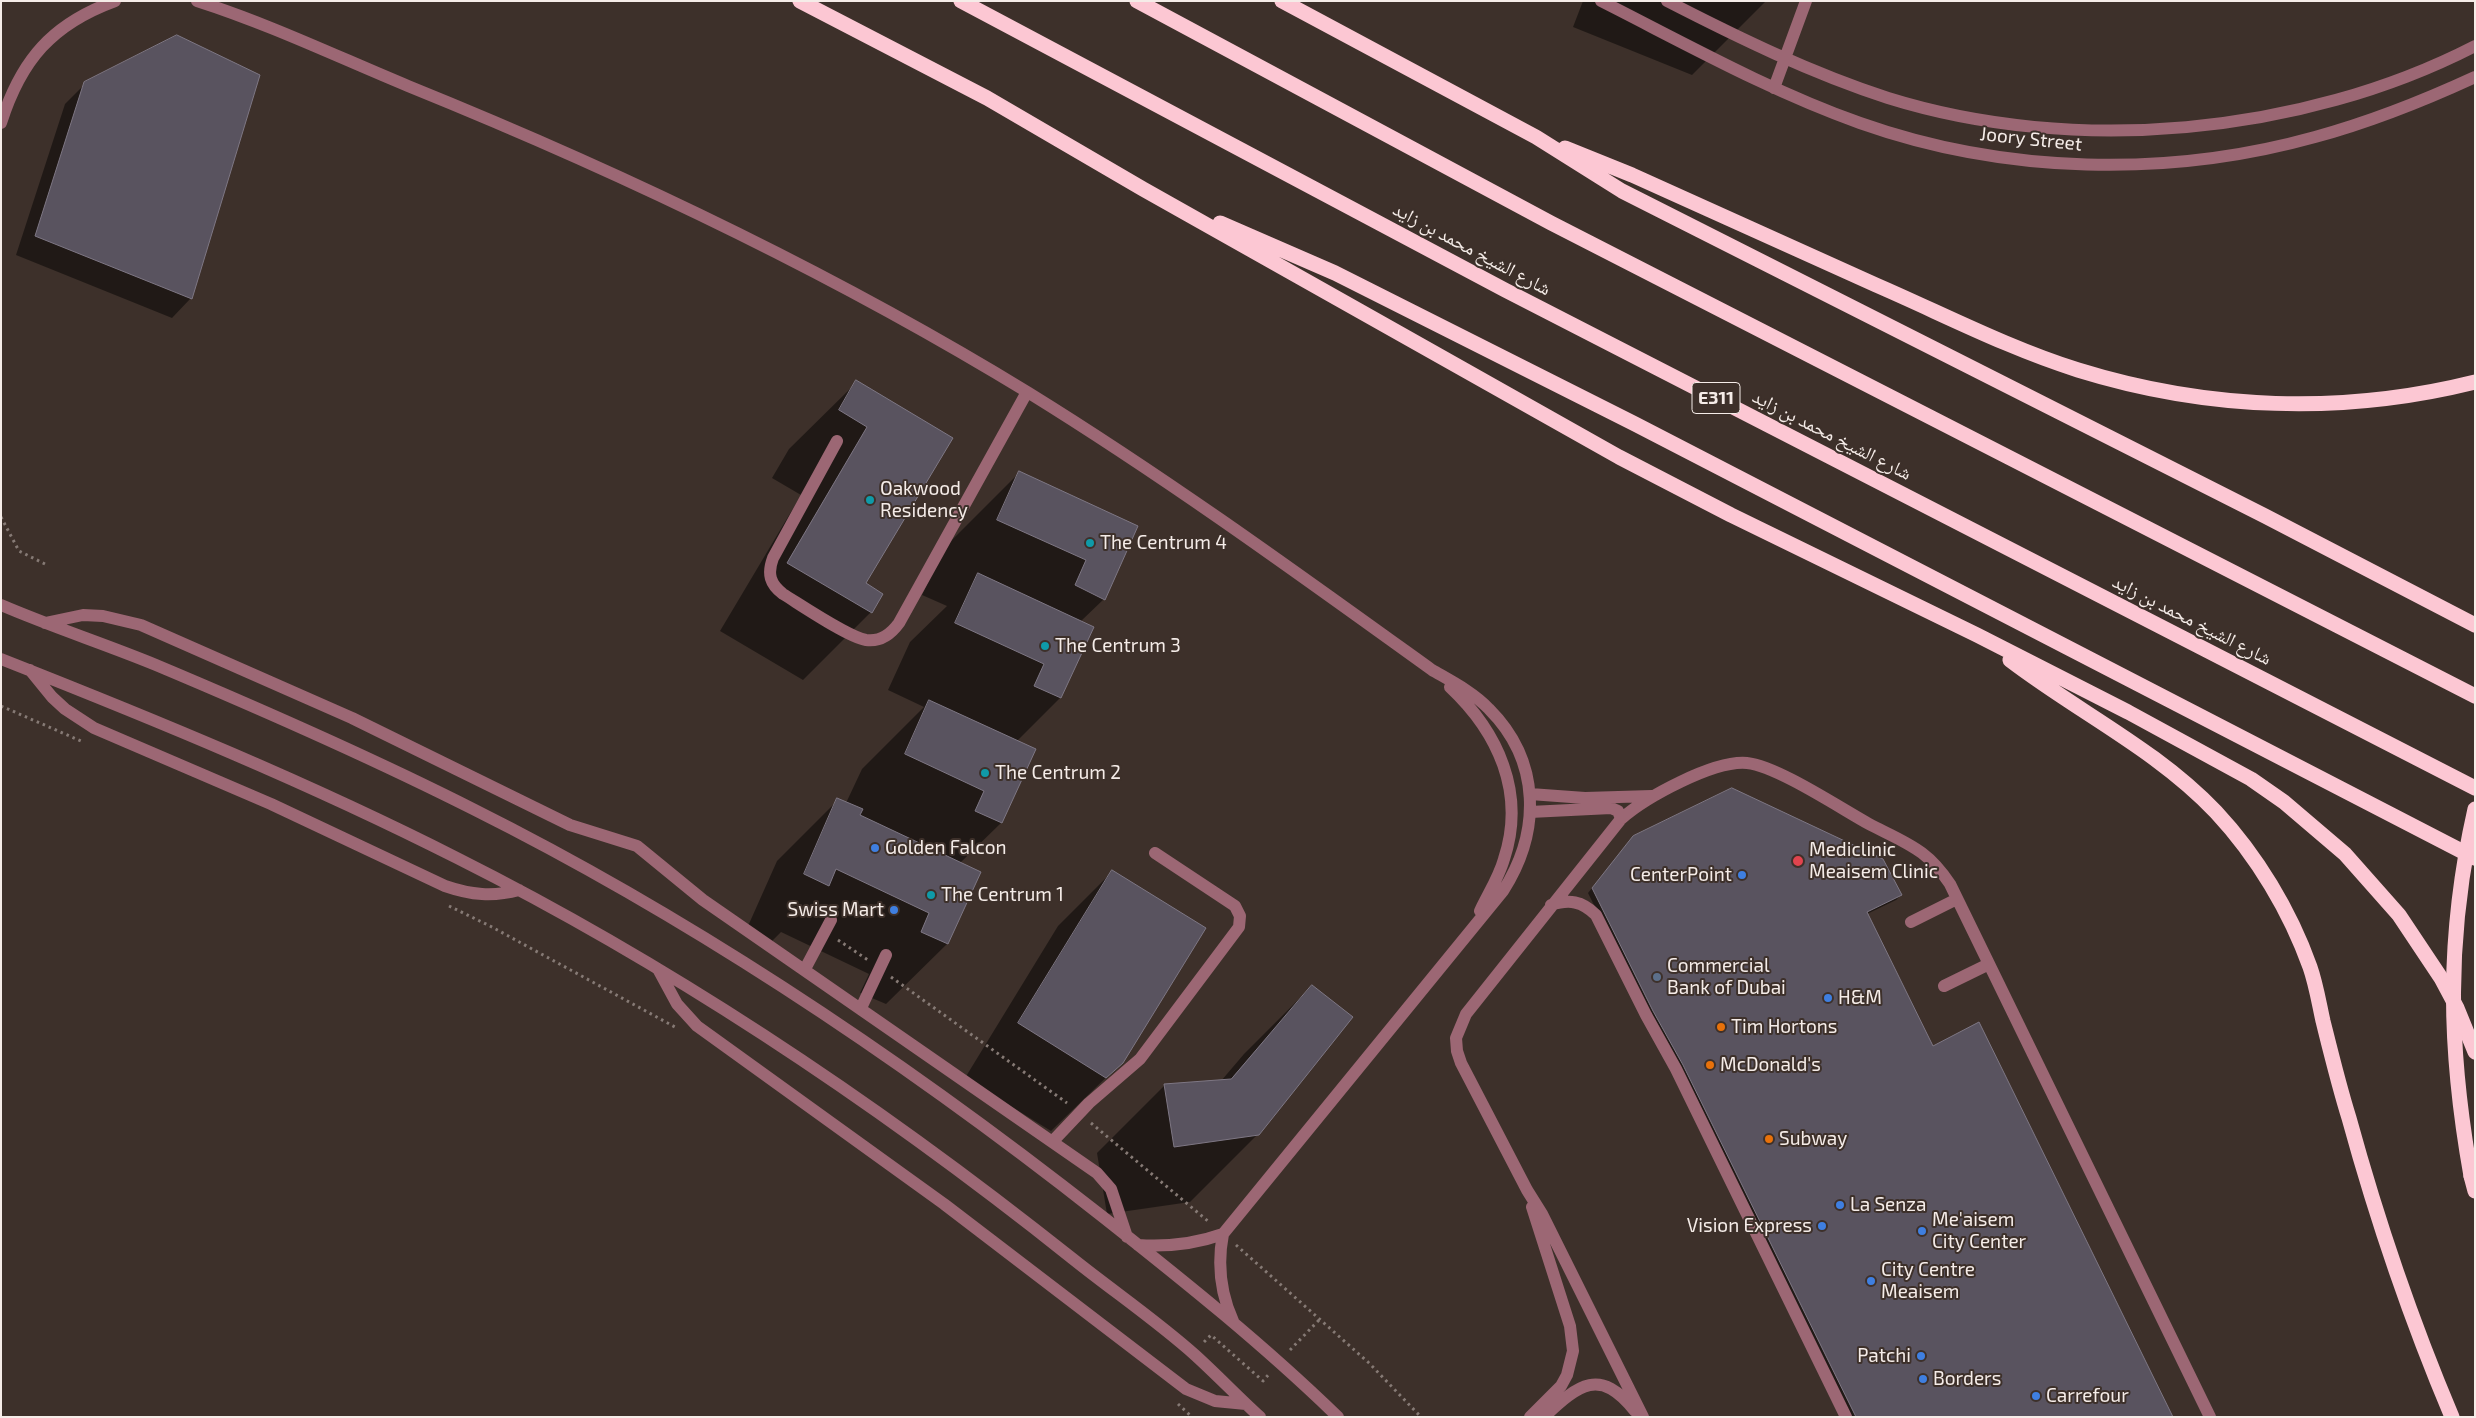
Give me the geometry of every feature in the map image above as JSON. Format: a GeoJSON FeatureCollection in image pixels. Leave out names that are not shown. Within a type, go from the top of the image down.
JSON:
{"type":"FeatureCollection","features":[{"type":"Feature","properties":{"kind":"highway"},"geometry":{"type":"LineString","coordinates":[[800,1],[987,98],[1143,189],[1619,457],[1731,516],[1977,635],[2217,759],[2284,802],[2315,826],[2373,884],[2423,948],[2457,1008],[2475,1052]]}},
{"type":"Feature","properties":{"kind":"highway","name":"شارع الشيخ محمد بن زايد"},"geometry":{"type":"LineString","coordinates":[[961,1],[1514,294],[2475,788]]}},
{"type":"Feature","properties":{"kind":"highway"},"geometry":{"type":"LineString","coordinates":[[1137,1],[1551,223],[2475,696]]}},
{"type":"Feature","properties":{"kind":"highway"},"geometry":{"type":"LineString","coordinates":[[1282,1],[1536,137],[1622,191],[2265,516],[2475,625]]}},
{"type":"Feature","properties":{"kind":"highway"},"geometry":{"type":"LineString","coordinates":[[1536,137],[1632,175],[2035,355],[2119,382],[2206,398],[2278,404],[2324,404],[2390,399],[2475,382]]}},
{"type":"Feature","properties":{"kind":"highway"},"geometry":{"type":"LineString","coordinates":[[1143,189],[1334,273],[1452,331],[2475,858]]}},
{"type":"Feature","properties":{"kind":"highway"},"geometry":{"type":"LineString","coordinates":[[1977,635],[2058,694],[2162,763],[2216,813],[2262,871],[2289,919],[2311,969],[2348,1118],[2371,1192],[2394,1265],[2452,1417]]}},
{"type":"Feature","properties":{"kind":"highway"},"geometry":{"type":"LineString","coordinates":[[2473,1183],[2456,1071],[2452,974],[2460,887],[2475,809]]}},
{"type":"Feature","properties":{"kind":"street"},"geometry":{"type":"LineString","coordinates":[[1,124],[15,84],[29,61],[47,40],[68,23],[92,9],[115,1]]}},
{"type":"Feature","properties":{"kind":"street"},"geometry":{"type":"LineString","coordinates":[[198,1],[506,126],[623,176],[824,276],[1028,392],[1128,456],[1432,670],[1476,697],[1499,720],[1523,762],[1530,794],[1530,812],[1525,846],[1516,870],[1503,892],[1472,927],[1223,1234],[1219,1251],[1221,1287],[1233,1321]]}},
{"type":"Feature","properties":{"kind":"street","name":"Joory Street"},"geometry":{"type":"LineString","coordinates":[[1601,1],[1774,88],[1861,124],[1917,140],[1973,152],[2030,160],[2087,164],[2145,164],[2201,159],[2314,138],[2405,108],[2475,77]]}},
{"type":"Feature","properties":{"kind":"street","name":"Joory Street"},"geometry":{"type":"LineString","coordinates":[[1667,1],[1784,60],[1890,98],[1946,113],[2023,125],[2120,131],[2178,129],[2234,122],[2292,111],[2348,96],[2403,77],[2475,46]]}},
{"type":"Feature","properties":{"kind":"street"},"geometry":{"type":"LineString","coordinates":[[1774,88],[1806,1]]}},
{"type":"Feature","properties":{"kind":"street"},"geometry":{"type":"LineString","coordinates":[[837,441],[773,558],[769,568],[770,578],[775,588],[792,599],[856,636],[875,640],[885,637],[899,623],[1028,392]]}},
{"type":"Feature","properties":{"kind":"street"},"geometry":{"type":"LineString","coordinates":[[1,605],[153,664],[342,746],[474,809],[612,883],[746,963],[843,1027],[1033,1162],[1233,1321],[1338,1417]]}},
{"type":"Feature","properties":{"kind":"street"},"geometry":{"type":"LineString","coordinates":[[45,623],[83,616],[103,616],[141,626],[352,718],[570,825],[637,846],[703,900],[1089,1166],[1104,1180],[1115,1199],[1127,1237]]}},
{"type":"Feature","properties":{"kind":"street"},"geometry":{"type":"LineString","coordinates":[[1,659],[155,720],[352,806],[519,890],[657,967],[751,1027],[936,1154],[1194,1354],[1260,1417]]}},
{"type":"Feature","properties":{"kind":"street"},"geometry":{"type":"LineString","coordinates":[[30,670],[52,697],[65,709],[94,728],[271,804],[445,886],[460,891],[489,895],[519,890]]}},
{"type":"Feature","properties":{"kind":"street"},"geometry":{"type":"LineString","coordinates":[[1432,670],[1461,697],[1487,728],[1504,764],[1509,782],[1512,802],[1509,841],[1497,878],[1472,927]]}},
{"type":"Feature","properties":{"kind":"street"},"geometry":{"type":"LineString","coordinates":[[1641,1417],[1569,1266],[1461,1064],[1456,1038],[1466,1014],[1621,819],[1652,796],[1717,767],[1732,764],[1762,767],[1920,851],[1942,871],[2210,1417]]}},
{"type":"Feature","properties":{"kind":"street"},"geometry":{"type":"LineString","coordinates":[[1530,794],[1585,798],[1652,796]]}},
{"type":"Feature","properties":{"kind":"street"},"geometry":{"type":"LineString","coordinates":[[1530,812],[1611,808],[1618,811],[1621,819]]}},
{"type":"Feature","properties":{"kind":"street"},"geometry":{"type":"LineString","coordinates":[[1053,1141],[1080,1113],[1140,1059],[1239,927],[1240,916],[1235,906],[1155,853]]}},
{"type":"Feature","properties":{"kind":"street"},"geometry":{"type":"LineString","coordinates":[[1911,922],[1957,899]]}},
{"type":"Feature","properties":{"kind":"street"},"geometry":{"type":"LineString","coordinates":[[1551,905],[1563,901],[1576,901],[1587,906],[1596,915],[1646,1015],[1676,1069],[1846,1417]]}},
{"type":"Feature","properties":{"kind":"street"},"geometry":{"type":"LineString","coordinates":[[805,969],[828,926]]}},
{"type":"Feature","properties":{"kind":"street"},"geometry":{"type":"LineString","coordinates":[[861,1008],[886,955]]}},
{"type":"Feature","properties":{"kind":"street"},"geometry":{"type":"LineString","coordinates":[[1944,986],[1989,964]]}},
{"type":"Feature","properties":{"kind":"street"},"geometry":{"type":"LineString","coordinates":[[657,967],[677,1004],[697,1026],[944,1204],[1186,1389],[1215,1402],[1246,1404]]}},
{"type":"Feature","properties":{"kind":"street"},"geometry":{"type":"LineString","coordinates":[[1527,1190],[1570,1326],[1573,1351],[1569,1370],[1561,1386],[1530,1417]]}},
{"type":"Feature","properties":{"kind":"street"},"geometry":{"type":"LineString","coordinates":[[1138,1245],[1173,1246],[1223,1234]]}},
{"type":"Feature","properties":{"kind":"street"},"geometry":{"type":"LineString","coordinates":[[1544,1417],[1576,1389],[1590,1385],[1604,1386],[1616,1391],[1641,1417]]}},
{"type":"Feature","properties":{"kind":"path"},"geometry":{"type":"LineString","coordinates":[[1,517],[19,552],[47,565]]}},
{"type":"Feature","properties":{"kind":"path"},"geometry":{"type":"LineString","coordinates":[[1,706],[84,742]]}},
{"type":"Feature","properties":{"kind":"path"},"geometry":{"type":"LineString","coordinates":[[446,904],[665,1020],[681,1032]]}},
{"type":"Feature","properties":{"kind":"path"},"geometry":{"type":"LineString","coordinates":[[828,926],[880,968],[1080,1113],[1223,1234],[1369,1363],[1421,1417]]}},
{"type":"Feature","properties":{"kind":"path"},"geometry":{"type":"LineString","coordinates":[[1171,1398],[1192,1417]]}},
{"type":"Feature","properties":{"kind":"building"},"geometry":{"type":"Polygon","coordinates":[[[177,35],[260,75],[192,299],[35,236],[84,82],[177,35]]]}},
{"type":"Feature","properties":{"kind":"building","name":"Oakwood Residency"},"geometry":{"type":"Polygon","coordinates":[[[856,380],[953,438],[866,583],[883,594],[872,613],[787,563],[867,427],[839,410],[856,380]]]}},
{"type":"Feature","properties":{"kind":"building","name":"The Centrum 4"},"geometry":{"type":"Polygon","coordinates":[[[1019,471],[1138,526],[1105,600],[1075,585],[1086,560],[997,520],[1019,471]]]}},
{"type":"Feature","properties":{"kind":"building","name":"The Centrum 3"},"geometry":{"type":"Polygon","coordinates":[[[978,573],[1094,627],[1061,698],[1034,686],[1044,664],[955,623],[978,573]]]}},
{"type":"Feature","properties":{"kind":"building","name":"The Centrum 2"},"geometry":{"type":"Polygon","coordinates":[[[929,700],[1036,749],[1002,823],[975,811],[984,791],[905,754],[929,700]]]}},
{"type":"Feature","properties":{"kind":"building","name":"Me'aisem City Center"},"geometry":{"type":"Polygon","coordinates":[[[1732,788],[1883,859],[1902,895],[1867,912],[1933,1046],[1979,1022],[2173,1417],[1856,1417],[1683,1065],[1653,1011],[1592,888],[1633,836],[1732,788]]]}},
{"type":"Feature","properties":{"kind":"building","name":"The Centrum 1"},"geometry":{"type":"Polygon","coordinates":[[[837,798],[863,809],[860,815],[981,872],[948,944],[921,932],[929,913],[836,869],[829,886],[804,874],[837,798]]]}},
{"type":"Feature","properties":{"kind":"building"},"geometry":{"type":"Polygon","coordinates":[[[1112,870],[1206,928],[1123,1063],[1106,1078],[1018,1023],[1112,870]]]}},
{"type":"Feature","properties":{"kind":"building"},"geometry":{"type":"Polygon","coordinates":[[[1312,985],[1353,1017],[1259,1135],[1174,1147],[1164,1084],[1231,1079],[1312,985]]]}},
{"type":"Feature","properties":{"kind":"place","name":"Oakwood Residency"},"geometry":{"type":"Point","coordinates":[870,500]}},
{"type":"Feature","properties":{"kind":"place","name":"The Centrum 4"},"geometry":{"type":"Point","coordinates":[1090,543]}},
{"type":"Feature","properties":{"kind":"place","name":"The Centrum 3"},"geometry":{"type":"Point","coordinates":[1045,646]}},
{"type":"Feature","properties":{"kind":"place","name":"The Centrum 2"},"geometry":{"type":"Point","coordinates":[985,773]}},
{"type":"Feature","properties":{"kind":"place","name":"Golden Falcon"},"geometry":{"type":"Point","coordinates":[875,848]}},
{"type":"Feature","properties":{"kind":"place","name":"Mediclinic Meaisem Clinic"},"geometry":{"type":"Point","coordinates":[1798,861]}},
{"type":"Feature","properties":{"kind":"place","name":"CenterPoint"},"geometry":{"type":"Point","coordinates":[1742,875]}},
{"type":"Feature","properties":{"kind":"place","name":"The Centrum 1"},"geometry":{"type":"Point","coordinates":[931,895]}},
{"type":"Feature","properties":{"kind":"place","name":"Swiss Mart"},"geometry":{"type":"Point","coordinates":[894,910]}},
{"type":"Feature","properties":{"kind":"place","name":"Commercial Bank of Dubai"},"geometry":{"type":"Point","coordinates":[1657,977]}},
{"type":"Feature","properties":{"kind":"place","name":"H&M"},"geometry":{"type":"Point","coordinates":[1828,998]}},
{"type":"Feature","properties":{"kind":"place","name":"Tim Hortons"},"geometry":{"type":"Point","coordinates":[1721,1027]}},
{"type":"Feature","properties":{"kind":"place","name":"McDonald's"},"geometry":{"type":"Point","coordinates":[1710,1065]}},
{"type":"Feature","properties":{"kind":"place","name":"Subway"},"geometry":{"type":"Point","coordinates":[1769,1139]}},
{"type":"Feature","properties":{"kind":"place","name":"La Senza"},"geometry":{"type":"Point","coordinates":[1840,1205]}},
{"type":"Feature","properties":{"kind":"place","name":"Vision Express"},"geometry":{"type":"Point","coordinates":[1822,1226]}},
{"type":"Feature","properties":{"kind":"place","name":"Me'aisem City Center"},"geometry":{"type":"Point","coordinates":[1922,1231]}},
{"type":"Feature","properties":{"kind":"place","name":"City Centre Meaisem"},"geometry":{"type":"Point","coordinates":[1871,1281]}},
{"type":"Feature","properties":{"kind":"place","name":"Patchi"},"geometry":{"type":"Point","coordinates":[1921,1356]}},
{"type":"Feature","properties":{"kind":"place","name":"Borders"},"geometry":{"type":"Point","coordinates":[1923,1379]}},
{"type":"Feature","properties":{"kind":"place","name":"Carrefour"},"geometry":{"type":"Point","coordinates":[2036,1396]}}]}
